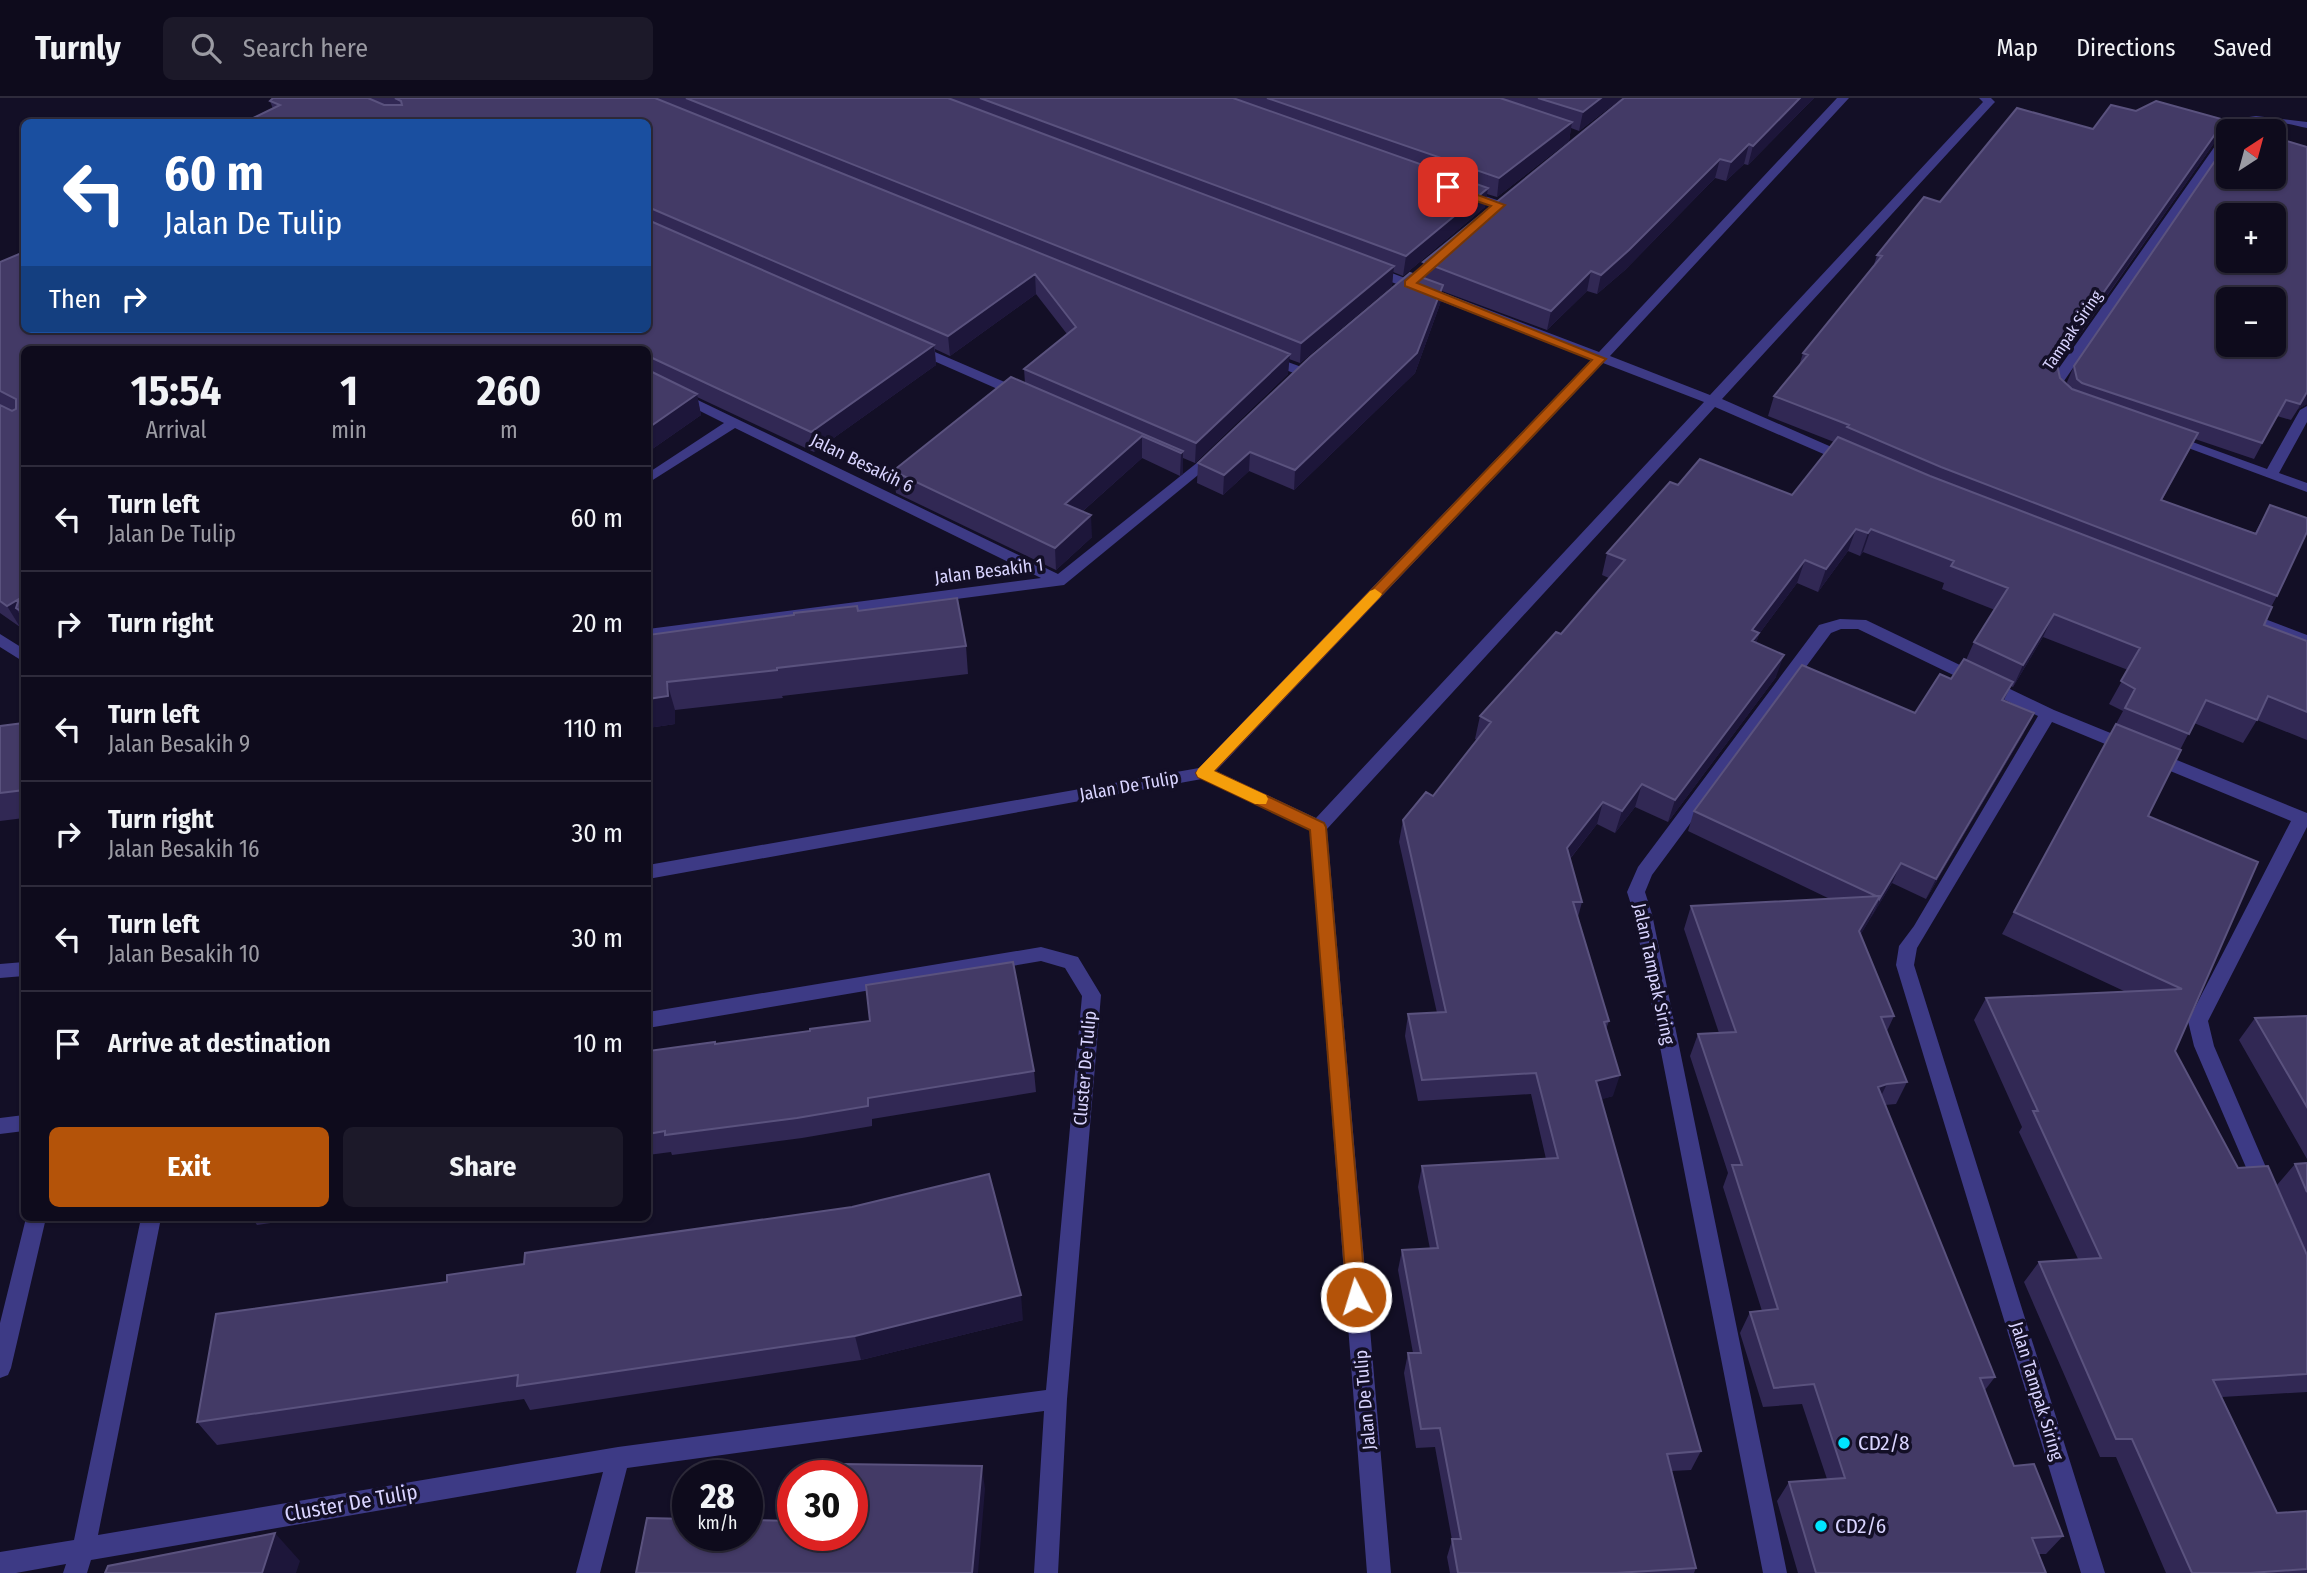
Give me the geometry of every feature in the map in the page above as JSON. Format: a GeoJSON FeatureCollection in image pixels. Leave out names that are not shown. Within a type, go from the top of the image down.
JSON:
{"type":"FeatureCollection","features":[{"type":"Feature","properties":{"kind":"street"},"geometry":{"type":"LineString","coordinates":[[1204,773],[1600,359],[1843,98]]}},
{"type":"Feature","properties":{"kind":"street"},"geometry":{"type":"LineString","coordinates":[[1318,827],[1989,102],[1985,98]]}},
{"type":"Feature","properties":{"kind":"street","name":"Tampak Siring"},"geometry":{"type":"LineString","coordinates":[[2286,122],[2307,125]]}},
{"type":"Feature","properties":{"kind":"street","name":"Tampak Siring"},"geometry":{"type":"LineString","coordinates":[[2082,408],[2069,404],[2061,397],[2057,381],[2216,152]]}},
{"type":"Feature","properties":{"kind":"street"},"geometry":{"type":"LineString","coordinates":[[1448,187],[1499,205]]}},
{"type":"Feature","properties":{"kind":"street"},"geometry":{"type":"LineString","coordinates":[[1357,264],[1414,279],[1600,359],[1714,401],[1864,466]]}},
{"type":"Feature","properties":{"kind":"street"},"geometry":{"type":"LineString","coordinates":[[1399,293],[1414,279]]}},
{"type":"Feature","properties":{"kind":"street"},"geometry":{"type":"LineString","coordinates":[[904,343],[1032,399]]}},
{"type":"Feature","properties":{"kind":"street"},"geometry":{"type":"LineString","coordinates":[[1251,351],[1302,372]]}},
{"type":"Feature","properties":{"kind":"street","name":"Jalan Besakih 6"},"geometry":{"type":"LineString","coordinates":[[651,381],[1059,581]]}},
{"type":"Feature","properties":{"kind":"street"},"geometry":{"type":"LineString","coordinates":[[2271,474],[2307,410]]}},
{"type":"Feature","properties":{"kind":"street"},"geometry":{"type":"LineString","coordinates":[[651,478],[735,422]]}},
{"type":"Feature","properties":{"kind":"street"},"geometry":{"type":"LineString","coordinates":[[2157,434],[2307,488]]}},
{"type":"Feature","properties":{"kind":"street","name":"Jalan Besakih 1"},"geometry":{"type":"LineString","coordinates":[[651,634],[1059,581],[1192,469],[1226,444]]}},
{"type":"Feature","properties":{"kind":"street"},"geometry":{"type":"LineString","coordinates":[[2231,611],[2307,641]]}},
{"type":"Feature","properties":{"kind":"street","name":"Jalan Tampak Siring"},"geometry":{"type":"LineString","coordinates":[[1775,1573],[1643,914],[1636,892],[1644,872],[1825,629],[1840,624],[1860,624],[2048,713],[2304,820],[2198,1021],[2204,1046],[2269,1198]]}},
{"type":"Feature","properties":{"kind":"street"},"geometry":{"type":"LineString","coordinates":[[0,639],[21,655]]}},
{"type":"Feature","properties":{"kind":"street","name":"Jalan Tampak Siring"},"geometry":{"type":"LineString","coordinates":[[2048,713],[1920,931],[1908,946],[1905,965],[2093,1573]]}},
{"type":"Feature","properties":{"kind":"street","name":"Jalan De Tulip"},"geometry":{"type":"LineString","coordinates":[[651,871],[1204,773],[1318,827],[1379,1573]]}},
{"type":"Feature","properties":{"kind":"street","name":"Cluster De Tulip"},"geometry":{"type":"LineString","coordinates":[[651,1019],[1041,954],[1071,962],[1091,995],[1056,1398],[1046,1573]]}},
{"type":"Feature","properties":{"kind":"street"},"geometry":{"type":"LineString","coordinates":[[0,971],[21,969]]}},
{"type":"Feature","properties":{"kind":"street"},"geometry":{"type":"LineString","coordinates":[[0,1126],[21,1123]]}},
{"type":"Feature","properties":{"kind":"street"},"geometry":{"type":"LineString","coordinates":[[0,1368],[35,1221]]}},
{"type":"Feature","properties":{"kind":"street"},"geometry":{"type":"LineString","coordinates":[[75,1573],[84,1548],[150,1221]]}},
{"type":"Feature","properties":{"kind":"street","name":"Cluster De Tulip"},"geometry":{"type":"LineString","coordinates":[[0,1564],[618,1458],[1056,1398]]}},
{"type":"Feature","properties":{"kind":"street"},"geometry":{"type":"LineString","coordinates":[[588,1573],[618,1458]]}},
{"type":"Feature","properties":{"kind":"building"},"geometry":{"type":"Polygon","coordinates":[[[273,98],[368,98],[384,105],[402,105],[401,101],[395,98],[655,98],[1290,354],[1196,443],[1024,369],[1076,327],[1035,274],[948,336],[651,208],[651,119],[251,119],[280,105],[270,101],[273,98]]]}},
{"type":"Feature","properties":{"kind":"building"},"geometry":{"type":"Polygon","coordinates":[[[686,98],[948,98],[1394,266],[1301,343],[686,98]]]}},
{"type":"Feature","properties":{"kind":"building"},"geometry":{"type":"Polygon","coordinates":[[[980,98],[1233,98],[1488,188],[1406,256],[980,98]]]}},
{"type":"Feature","properties":{"kind":"building"},"geometry":{"type":"Polygon","coordinates":[[[1267,98],[1500,98],[1572,122],[1499,178],[1267,98]]]}},
{"type":"Feature","properties":{"kind":"building"},"geometry":{"type":"Polygon","coordinates":[[[1538,98],[1601,98],[1583,112],[1538,98]]]}},
{"type":"Feature","properties":{"kind":"building"},"geometry":{"type":"Polygon","coordinates":[[[1624,98],[1800,98],[1753,146],[1749,144],[1731,162],[1720,159],[1629,250],[1601,275],[1591,271],[1551,311],[1423,262],[1624,98]]]}},
{"type":"Feature","properties":{"kind":"building"},"geometry":{"type":"Polygon","coordinates":[[[2156,101],[2221,119],[2216,119],[2216,133],[2056,360],[2060,378],[2072,389],[2198,433],[2161,500],[2256,534],[2270,505],[2307,518],[2307,532],[2277,596],[1941,467],[1847,427],[1849,425],[1774,396],[1808,355],[1803,353],[1882,256],[1877,255],[1924,197],[1940,202],[2017,108],[2093,129],[2111,105],[2136,111],[2156,101]]]}},
{"type":"Feature","properties":{"kind":"building"},"geometry":{"type":"Polygon","coordinates":[[[2286,141],[2307,147],[2307,392],[2300,404],[2286,400],[2262,443],[2082,383],[2077,379],[2074,366],[2216,159],[2216,189],[2286,189],[2286,141]]]}},
{"type":"Feature","properties":{"kind":"building"},"geometry":{"type":"Polygon","coordinates":[[[651,221],[934,345],[811,432],[651,357],[651,346],[21,346],[21,611],[16,608],[19,599],[7,606],[0,601],[0,405],[12,411],[16,409],[16,399],[0,391],[0,262],[21,253],[21,333],[651,333],[651,221]]]}},
{"type":"Feature","properties":{"kind":"building"},"geometry":{"type":"Polygon","coordinates":[[[1410,273],[1443,285],[1417,353],[1295,470],[1250,452],[1224,475],[1198,463],[1310,357],[1410,273]]]}},
{"type":"Feature","properties":{"kind":"building"},"geometry":{"type":"Polygon","coordinates":[[[651,371],[697,394],[651,426],[651,371]]]}},
{"type":"Feature","properties":{"kind":"building"},"geometry":{"type":"Polygon","coordinates":[[[1011,377],[1183,451],[1181,453],[1142,436],[1065,504],[1091,515],[1055,548],[893,471],[1011,377]]]}},
{"type":"Feature","properties":{"kind":"building"},"geometry":{"type":"Polygon","coordinates":[[[1838,437],[1930,476],[2272,607],[2264,625],[2307,641],[2307,712],[2268,696],[2257,720],[2206,700],[2189,734],[2125,708],[2135,689],[2121,681],[2140,648],[2054,614],[2023,665],[1974,642],[2008,588],[1951,566],[1954,561],[1871,529],[1868,533],[1856,529],[1826,569],[1805,560],[1752,630],[1759,633],[1752,641],[1784,655],[1675,800],[1642,784],[1622,811],[1603,802],[1567,848],[1582,902],[1573,902],[1609,1021],[1604,1022],[1620,1075],[1596,1081],[1701,1451],[1667,1454],[1696,1568],[1616,1573],[1458,1573],[1452,1539],[1461,1539],[1440,1428],[1421,1429],[1408,1353],[1421,1353],[1402,1250],[1438,1248],[1422,1166],[1558,1158],[1536,1073],[1422,1080],[1408,1014],[1446,1012],[1403,820],[1426,792],[1433,796],[1491,722],[1480,716],[1556,632],[1561,634],[1625,560],[1607,553],[1670,482],[1678,485],[1700,459],[1792,495],[1838,437]]]}},
{"type":"Feature","properties":{"kind":"building"},"geometry":{"type":"Polygon","coordinates":[[[957,598],[966,646],[667,682],[668,696],[651,699],[651,635],[794,613],[857,606],[858,611],[957,598]]]}},
{"type":"Feature","properties":{"kind":"building"},"geometry":{"type":"Polygon","coordinates":[[[1964,659],[2013,682],[2002,700],[2034,713],[1936,879],[1901,863],[1880,898],[1694,811],[1802,665],[1915,713],[1940,674],[1951,679],[1964,659]]]}},
{"type":"Feature","properties":{"kind":"building"},"geometry":{"type":"Polygon","coordinates":[[[21,723],[21,790],[0,793],[0,726],[21,723]]]}},
{"type":"Feature","properties":{"kind":"building"},"geometry":{"type":"Polygon","coordinates":[[[2116,724],[2181,750],[2148,816],[2258,862],[2175,1051],[2238,1168],[2268,1166],[2307,1255],[2307,1374],[2213,1380],[2277,1513],[2307,1511],[2307,1569],[2192,1573],[2132,1439],[2116,1439],[2039,1262],[2101,1258],[2033,1111],[2038,1111],[1986,998],[2182,989],[2014,912],[2116,724]]]}},
{"type":"Feature","properties":{"kind":"building"},"geometry":{"type":"Polygon","coordinates":[[[1880,896],[1859,931],[1894,1016],[1881,1017],[1907,1082],[1878,1087],[1995,1377],[1980,1378],[2014,1466],[2034,1464],[2063,1536],[2032,1538],[2046,1573],[1816,1573],[1789,1482],[1845,1478],[1814,1384],[1774,1388],[1750,1312],[1778,1309],[1732,1165],[1742,1165],[1698,1034],[1736,1032],[1691,906],[1880,896]]]}},
{"type":"Feature","properties":{"kind":"building"},"geometry":{"type":"Polygon","coordinates":[[[1013,962],[1034,1071],[868,1098],[868,1106],[797,1118],[665,1135],[665,1131],[651,1133],[651,1051],[870,1021],[866,985],[1013,962]]]}},
{"type":"Feature","properties":{"kind":"building"},"geometry":{"type":"Polygon","coordinates":[[[2307,1016],[2307,1107],[2255,1018],[2307,1016]]]}},
{"type":"Feature","properties":{"kind":"building"},"geometry":{"type":"Polygon","coordinates":[[[2307,1163],[2307,1192],[2295,1164],[2307,1163]]]}},
{"type":"Feature","properties":{"kind":"building"},"geometry":{"type":"Polygon","coordinates":[[[989,1174],[1021,1295],[855,1336],[517,1386],[518,1375],[197,1422],[216,1314],[447,1282],[447,1275],[524,1264],[525,1253],[852,1207],[989,1174]]]}},
{"type":"Feature","properties":{"kind":"building"},"geometry":{"type":"Polygon","coordinates":[[[868,1464],[982,1466],[972,1573],[636,1573],[647,1518],[672,1519],[672,1551],[763,1551],[763,1520],[777,1521],[777,1551],[868,1551],[868,1464]]]}},
{"type":"Feature","properties":{"kind":"building"},"geometry":{"type":"Polygon","coordinates":[[[275,1533],[262,1573],[105,1573],[108,1566],[275,1533]]]}},
{"type":"Feature","properties":{"kind":"slow traffic"},"geometry":{"type":"LineString","coordinates":[[1260,799],[1204,773],[1375,594]]}},
{"type":"Feature","properties":{"kind":"place","name":"CD2/8"},"geometry":{"type":"Point","coordinates":[1844,1443]}},
{"type":"Feature","properties":{"kind":"place","name":"CD2/6"},"geometry":{"type":"Point","coordinates":[1821,1526]}},
{"type":"Feature","properties":{"kind":"route"},"geometry":{"type":"LineString","coordinates":[[1356,1297],[1318,827],[1204,773],[1600,359],[1409,284],[1499,205],[1448,187]]}}]}
